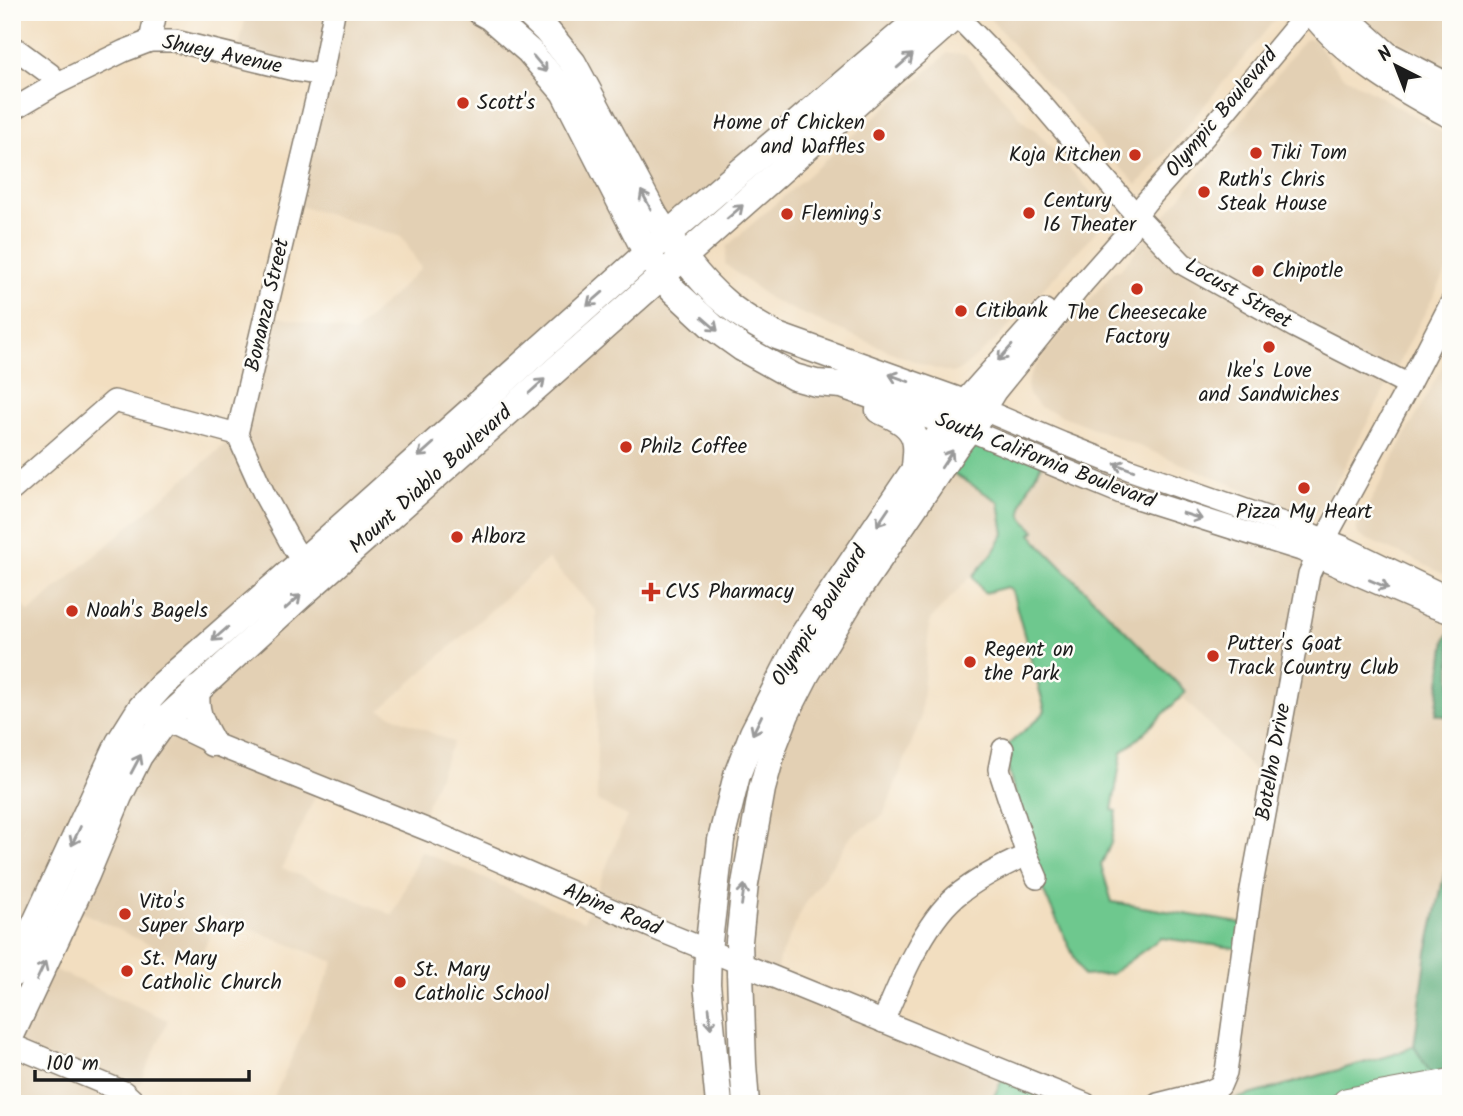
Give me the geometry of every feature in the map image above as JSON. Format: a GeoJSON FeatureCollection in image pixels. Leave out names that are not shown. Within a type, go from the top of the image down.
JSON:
{"type":"FeatureCollection","features":[{"type":"Feature","properties":{"kind":"highway"},"geometry":{"type":"LineString","coordinates":[[1348,1104],[1451,1085]]}},
{"type":"Feature","properties":{"kind":"main road","name":"South California Boulevard"},"geometry":{"type":"LineString","coordinates":[[481,12],[529,51],[564,92],[647,254],[672,289],[714,328],[741,348],[794,377],[816,383],[842,385],[966,416]]}},
{"type":"Feature","properties":{"kind":"main road","name":"South California Boulevard"},"geometry":{"type":"LineString","coordinates":[[527,12],[573,63],[667,235],[683,257],[726,303],[768,331],[966,416]]}},
{"type":"Feature","properties":{"kind":"main road","name":"Mount Diablo Boulevard"},"geometry":{"type":"LineString","coordinates":[[12,974],[120,743],[152,715],[197,689],[310,571],[667,235],[927,12]]}},
{"type":"Feature","properties":{"kind":"main road"},"geometry":{"type":"LineString","coordinates":[[1310,12],[1368,66],[1451,115]]}},
{"type":"Feature","properties":{"kind":"main road"},"geometry":{"type":"LineString","coordinates":[[1339,12],[1387,55],[1451,88]]}},
{"type":"Feature","properties":{"kind":"main road","name":"Mount Diablo Boulevard"},"geometry":{"type":"LineString","coordinates":[[12,1033],[139,757],[161,686],[310,571],[662,276],[956,13]]}},
{"type":"Feature","properties":{"kind":"main road"},"geometry":{"type":"LineString","coordinates":[[816,383],[899,419],[910,429],[916,444],[915,469]]}},
{"type":"Feature","properties":{"kind":"main road","name":"Olympic Boulevard"},"geometry":{"type":"LineString","coordinates":[[719,1104],[707,984],[708,950],[720,840],[737,775],[752,733],[817,613],[915,469],[966,416]]}},
{"type":"Feature","properties":{"kind":"main road","name":"Olympic Boulevard"},"geometry":{"type":"LineString","coordinates":[[746,1104],[738,941],[743,894],[762,789],[774,745],[807,673],[851,600],[955,447],[966,416]]}},
{"type":"Feature","properties":{"kind":"main road"},"geometry":{"type":"LineString","coordinates":[[197,689],[195,705],[212,743]]}},
{"type":"Feature","properties":{"kind":"street"},"geometry":{"type":"LineString","coordinates":[[150,41],[156,12]]}},
{"type":"Feature","properties":{"kind":"street","name":"Bonanza Street"},"geometry":{"type":"LineString","coordinates":[[237,434],[322,75],[334,12]]}},
{"type":"Feature","properties":{"kind":"street","name":"Olympic Boulevard"},"geometry":{"type":"LineString","coordinates":[[966,416],[1123,225],[1136,215],[1310,12]]}},
{"type":"Feature","properties":{"kind":"street","name":"Locust Street"},"geometry":{"type":"LineString","coordinates":[[956,13],[1032,93],[1136,215],[1183,264],[1295,327],[1409,385]]}},
{"type":"Feature","properties":{"kind":"street","name":"Shuey Avenue"},"geometry":{"type":"LineString","coordinates":[[12,110],[58,83],[150,41],[175,41],[322,75]]}},
{"type":"Feature","properties":{"kind":"street"},"geometry":{"type":"LineString","coordinates":[[12,46],[58,83]]}},
{"type":"Feature","properties":{"kind":"street","name":"Botelho Drive"},"geometry":{"type":"LineString","coordinates":[[1158,1104],[1210,1091],[1220,1086],[1226,1072],[1251,890],[1309,574],[1451,303]]}},
{"type":"Feature","properties":{"kind":"street"},"geometry":{"type":"LineString","coordinates":[[12,490],[114,401],[237,434],[265,496],[293,548],[310,571]]}},
{"type":"Feature","properties":{"kind":"street","name":"South California Boulevard"},"geometry":{"type":"LineString","coordinates":[[966,416],[1062,443],[1173,484],[1321,548],[1451,613]]}},
{"type":"Feature","properties":{"kind":"street","name":"South California Boulevard"},"geometry":{"type":"LineString","coordinates":[[1321,548],[1389,568],[1435,591],[1451,606]]}},
{"type":"Feature","properties":{"kind":"street","name":"Alpine Road"},"geometry":{"type":"LineString","coordinates":[[152,715],[212,743],[426,829],[663,932],[1086,1104]]}},
{"type":"Feature","properties":{"kind":"street"},"geometry":{"type":"LineString","coordinates":[[1003,749],[999,769],[1037,878]]}},
{"type":"Feature","properties":{"kind":"street"},"geometry":{"type":"LineString","coordinates":[[883,1022],[924,934],[954,897],[981,878],[1027,855]]}},
{"type":"Feature","properties":{"kind":"street"},"geometry":{"type":"LineString","coordinates":[[12,1045],[124,1092],[137,1104]]}},
{"type":"Feature","properties":{"kind":"shaded area"},"geometry":{"type":"Polygon","coordinates":[[[247,12],[481,12],[529,51],[647,254],[161,686],[12,974],[12,594],[29,612],[237,434],[265,314],[354,333],[421,268],[402,237],[291,203],[322,75],[237,55],[247,12]]]}},
{"type":"Feature","properties":{"kind":"shaded area"},"geometry":{"type":"Polygon","coordinates":[[[527,12],[927,12],[667,235],[527,12]]]}},
{"type":"Feature","properties":{"kind":"shaded area"},"geometry":{"type":"Polygon","coordinates":[[[987,12],[1281,12],[1137,185],[987,12]]]}},
{"type":"Feature","properties":{"kind":"shaded area"},"geometry":{"type":"Polygon","coordinates":[[[1360,12],[1451,12],[1451,71],[1373,26],[1360,12]]]}},
{"type":"Feature","properties":{"kind":"shaded area"},"geometry":{"type":"Polygon","coordinates":[[[1314,39],[1342,75],[1451,137],[1451,263],[1328,498],[1317,511],[1308,515],[1040,407],[1029,396],[1027,385],[1031,373],[1053,343],[1115,270],[1120,270],[1207,165],[1303,41],[1314,39]]]}},
{"type":"Feature","properties":{"kind":"shaded area"},"geometry":{"type":"Polygon","coordinates":[[[948,53],[966,55],[1111,215],[997,339],[962,369],[952,373],[896,354],[787,307],[769,298],[725,264],[727,246],[948,53]]]}},
{"type":"Feature","properties":{"kind":"shaded area"},"geometry":{"type":"Polygon","coordinates":[[[661,276],[689,305],[899,419],[916,444],[817,613],[721,840],[719,1104],[271,1104],[334,962],[218,916],[196,967],[71,907],[164,721],[211,742],[195,705],[661,276]],[[548,559],[380,710],[453,742],[418,826],[320,786],[282,868],[393,915],[421,851],[584,921],[627,816],[597,801],[596,611],[548,559]]]}},
{"type":"Feature","properties":{"kind":"shaded area"},"geometry":{"type":"Polygon","coordinates":[[[1451,350],[1451,578],[1359,536],[1356,529],[1451,350]]]}},
{"type":"Feature","properties":{"kind":"shaded area"},"geometry":{"type":"Polygon","coordinates":[[[1044,460],[1451,613],[1451,631],[1446,638],[1436,714],[1451,718],[1451,845],[1427,952],[1414,1046],[1395,1054],[1232,1100],[1210,1091],[1220,1086],[1269,786],[1181,696],[1185,691],[1031,534],[1034,530],[1023,517],[1022,505],[1044,460]]]}},
{"type":"Feature","properties":{"kind":"shaded area"},"geometry":{"type":"Polygon","coordinates":[[[942,466],[999,502],[1004,534],[992,554],[930,620],[920,721],[883,816],[852,835],[804,906],[779,959],[775,977],[1006,1071],[991,1103],[987,1104],[746,1104],[739,963],[774,745],[942,466]]]}},
{"type":"Feature","properties":{"kind":"shaded area"},"geometry":{"type":"Polygon","coordinates":[[[44,965],[168,1020],[131,1104],[12,1104],[12,1033],[44,965]]]}},
{"type":"Feature","properties":{"kind":"green space"},"geometry":{"type":"Polygon","coordinates":[[[969,430],[1044,460],[1022,504],[1023,518],[1035,531],[1031,534],[1186,692],[1122,752],[1112,810],[1117,811],[1111,843],[1101,865],[1112,902],[1246,924],[1243,949],[1161,938],[1111,974],[1083,976],[1037,878],[1003,749],[1045,710],[1012,591],[1007,587],[984,593],[973,576],[992,554],[1004,534],[999,502],[942,466],[969,430]]]}},
{"type":"Feature","properties":{"kind":"green space"},"geometry":{"type":"Polygon","coordinates":[[[1451,631],[1451,718],[1436,714],[1446,638],[1451,631]]]}},
{"type":"Feature","properties":{"kind":"green space"},"geometry":{"type":"Polygon","coordinates":[[[1451,845],[1451,1085],[1439,1087],[1414,1046],[1427,952],[1451,845]]]}},
{"type":"Feature","properties":{"kind":"green space"},"geometry":{"type":"Polygon","coordinates":[[[1414,1046],[1439,1087],[1348,1104],[1158,1104],[1210,1091],[1232,1100],[1395,1054],[1414,1046]]]}},
{"type":"Feature","properties":{"kind":"green space"},"geometry":{"type":"Polygon","coordinates":[[[1006,1071],[1086,1104],[987,1104],[991,1103],[1006,1071]]]}},
{"type":"Feature","properties":{"kind":"place","name":"Scott's"},"geometry":{"type":"Point","coordinates":[463,103]}},
{"type":"Feature","properties":{"kind":"place","name":"Home of Chicken and Waffles"},"geometry":{"type":"Point","coordinates":[879,135]}},
{"type":"Feature","properties":{"kind":"place","name":"Tiki Tom"},"geometry":{"type":"Point","coordinates":[1256,153]}},
{"type":"Feature","properties":{"kind":"place","name":"Koja Kitchen"},"geometry":{"type":"Point","coordinates":[1135,155]}},
{"type":"Feature","properties":{"kind":"place","name":"Ruth's Chris Steak House"},"geometry":{"type":"Point","coordinates":[1204,192]}},
{"type":"Feature","properties":{"kind":"place","name":"Century 16 Theater"},"geometry":{"type":"Point","coordinates":[1029,213]}},
{"type":"Feature","properties":{"kind":"place","name":"Fleming's"},"geometry":{"type":"Point","coordinates":[787,214]}},
{"type":"Feature","properties":{"kind":"place","name":"Chipotle"},"geometry":{"type":"Point","coordinates":[1258,271]}},
{"type":"Feature","properties":{"kind":"place","name":"The Cheesecake Factory"},"geometry":{"type":"Point","coordinates":[1137,289]}},
{"type":"Feature","properties":{"kind":"place","name":"Citibank"},"geometry":{"type":"Point","coordinates":[961,311]}},
{"type":"Feature","properties":{"kind":"place","name":"Ike's Love and Sandwiches"},"geometry":{"type":"Point","coordinates":[1269,347]}},
{"type":"Feature","properties":{"kind":"place","name":"Philz Coffee"},"geometry":{"type":"Point","coordinates":[626,447]}},
{"type":"Feature","properties":{"kind":"place","name":"Pizza My Heart"},"geometry":{"type":"Point","coordinates":[1304,488]}},
{"type":"Feature","properties":{"kind":"place","name":"Alborz"},"geometry":{"type":"Point","coordinates":[457,537]}},
{"type":"Feature","properties":{"kind":"place","name":"CVS Pharmacy"},"geometry":{"type":"Point","coordinates":[651,592]}},
{"type":"Feature","properties":{"kind":"place","name":"Noah's Bagels"},"geometry":{"type":"Point","coordinates":[72,611]}},
{"type":"Feature","properties":{"kind":"place","name":"Putter's Goat Track Country Club"},"geometry":{"type":"Point","coordinates":[1213,656]}},
{"type":"Feature","properties":{"kind":"place","name":"Regent on the Park"},"geometry":{"type":"Point","coordinates":[970,662]}},
{"type":"Feature","properties":{"kind":"place","name":"Vito's Super Sharp"},"geometry":{"type":"Point","coordinates":[125,914]}},
{"type":"Feature","properties":{"kind":"place","name":"St. Mary Catholic Church"},"geometry":{"type":"Point","coordinates":[127,971]}},
{"type":"Feature","properties":{"kind":"place","name":"St. Mary Catholic School"},"geometry":{"type":"Point","coordinates":[400,982]}}]}
